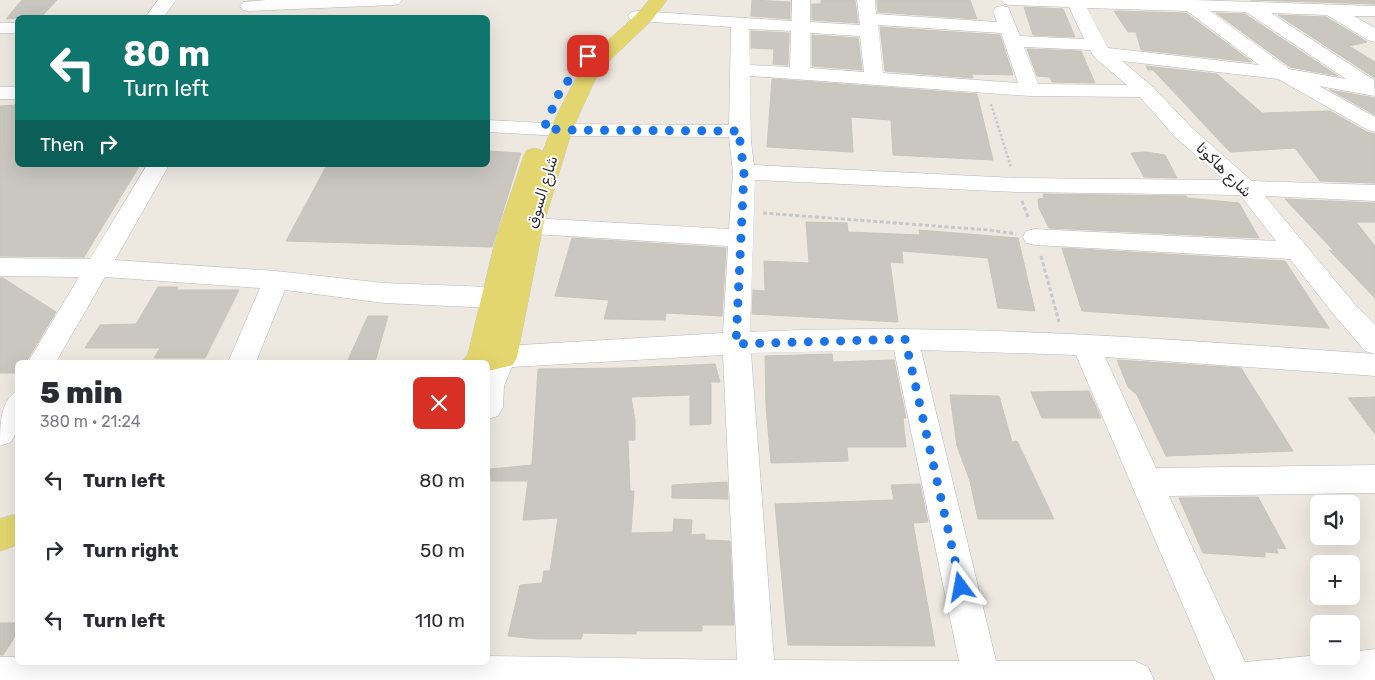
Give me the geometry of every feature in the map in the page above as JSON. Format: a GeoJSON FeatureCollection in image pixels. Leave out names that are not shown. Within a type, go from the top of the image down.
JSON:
{"type":"FeatureCollection","features":[{"type":"Feature","properties":{"kind":"main road","name":"شارع السوق"},"geometry":{"type":"LineString","coordinates":[[505,298],[508,237],[550,136],[593,68],[647,10]]}},
{"type":"Feature","properties":{"kind":"main road","name":"شارع السوق"},"geometry":{"type":"LineString","coordinates":[[490,360],[505,298],[531,226],[550,136]]}},
{"type":"Feature","properties":{"kind":"main road"},"geometry":{"type":"LineString","coordinates":[[0,535],[15,530]]}},
{"type":"Feature","properties":{"kind":"street"},"geometry":{"type":"LineString","coordinates":[[156,15],[168,0]]}},
{"type":"Feature","properties":{"kind":"street"},"geometry":{"type":"LineString","coordinates":[[248,8],[393,0]]}},
{"type":"Feature","properties":{"kind":"street"},"geometry":{"type":"LineString","coordinates":[[800,73],[799,27],[801,0]]}},
{"type":"Feature","properties":{"kind":"street"},"geometry":{"type":"LineString","coordinates":[[866,0],[874,78]]}},
{"type":"Feature","properties":{"kind":"street"},"geometry":{"type":"LineString","coordinates":[[998,0],[1030,90]]}},
{"type":"Feature","properties":{"kind":"street"},"geometry":{"type":"LineString","coordinates":[[1010,0],[1245,4],[1375,11]]}},
{"type":"Feature","properties":{"kind":"street"},"geometry":{"type":"LineString","coordinates":[[1317,0],[1375,36]]}},
{"type":"Feature","properties":{"kind":"street","name":"شارع هاكوتا"},"geometry":{"type":"LineString","coordinates":[[1076,2],[1099,49],[1146,91],[1183,132],[1246,188],[1375,343]]}},
{"type":"Feature","properties":{"kind":"street"},"geometry":{"type":"LineString","coordinates":[[1188,3],[1283,74],[1375,126]]}},
{"type":"Feature","properties":{"kind":"street"},"geometry":{"type":"LineString","coordinates":[[1245,4],[1375,90]]}},
{"type":"Feature","properties":{"kind":"street"},"geometry":{"type":"LineString","coordinates":[[647,10],[740,23],[799,27],[868,25],[1010,34],[1099,49],[1283,74],[1375,90]]}},
{"type":"Feature","properties":{"kind":"street"},"geometry":{"type":"LineString","coordinates":[[740,23],[740,136],[744,172],[736,344],[757,679]]}},
{"type":"Feature","properties":{"kind":"street"},"geometry":{"type":"LineString","coordinates":[[0,28],[15,28]]}},
{"type":"Feature","properties":{"kind":"street"},"geometry":{"type":"LineString","coordinates":[[740,70],[1030,90],[1146,91]]}},
{"type":"Feature","properties":{"kind":"street"},"geometry":{"type":"LineString","coordinates":[[0,93],[15,93]]}},
{"type":"Feature","properties":{"kind":"street"},"geometry":{"type":"LineString","coordinates":[[490,132],[550,136],[740,136]]}},
{"type":"Feature","properties":{"kind":"street"},"geometry":{"type":"LineString","coordinates":[[43,360],[157,167]]}},
{"type":"Feature","properties":{"kind":"street"},"geometry":{"type":"LineString","coordinates":[[744,172],[1016,185],[1246,188],[1375,193]]}},
{"type":"Feature","properties":{"kind":"street"},"geometry":{"type":"LineString","coordinates":[[508,237],[531,226],[741,225]]}},
{"type":"Feature","properties":{"kind":"street"},"geometry":{"type":"LineString","coordinates":[[1036,237],[1297,251]]}},
{"type":"Feature","properties":{"kind":"street"},"geometry":{"type":"LineString","coordinates":[[0,267],[99,268],[276,280],[384,293],[505,298]]}},
{"type":"Feature","properties":{"kind":"street"},"geometry":{"type":"LineString","coordinates":[[243,360],[276,280]]}},
{"type":"Feature","properties":{"kind":"street"},"geometry":{"type":"LineString","coordinates":[[905,339],[981,678]]}},
{"type":"Feature","properties":{"kind":"street"},"geometry":{"type":"LineString","coordinates":[[490,374],[736,344],[905,339],[1075,343],[1375,365]]}},
{"type":"Feature","properties":{"kind":"street"},"geometry":{"type":"LineString","coordinates":[[1075,343],[1145,482],[1234,680]]}},
{"type":"Feature","properties":{"kind":"street"},"geometry":{"type":"LineString","coordinates":[[0,433],[15,408]]}},
{"type":"Feature","properties":{"kind":"street"},"geometry":{"type":"LineString","coordinates":[[1145,482],[1375,479]]}},
{"type":"Feature","properties":{"kind":"street"},"geometry":{"type":"LineString","coordinates":[[1248,680],[1375,668]]}},
{"type":"Feature","properties":{"kind":"street"},"geometry":{"type":"LineString","coordinates":[[0,676],[81,678],[453,672],[757,679],[981,678],[1135,680]]}},
{"type":"Feature","properties":{"kind":"path"},"geometry":{"type":"LineString","coordinates":[[986,86],[1016,185],[1075,343]]}},
{"type":"Feature","properties":{"kind":"path"},"geometry":{"type":"LineString","coordinates":[[741,225],[989,230],[1036,237]]}},
{"type":"Feature","properties":{"kind":"building"},"geometry":{"type":"Polygon","coordinates":[[[22,0],[57,0],[43,15],[15,15],[15,18],[6,19],[22,0]]]}},
{"type":"Feature","properties":{"kind":"building"},"geometry":{"type":"Polygon","coordinates":[[[752,0],[790,2],[790,19],[751,16],[752,0]]]}},
{"type":"Feature","properties":{"kind":"building"},"geometry":{"type":"Polygon","coordinates":[[[821,0],[855,0],[858,23],[812,20],[812,4],[821,4],[821,0]]]}},
{"type":"Feature","properties":{"kind":"building"},"geometry":{"type":"Polygon","coordinates":[[[877,0],[970,0],[977,19],[878,12],[877,0]]]}},
{"type":"Feature","properties":{"kind":"building"},"geometry":{"type":"Polygon","coordinates":[[[1251,0],[1375,0],[1375,4],[1251,0]]]}},
{"type":"Feature","properties":{"kind":"building"},"geometry":{"type":"Polygon","coordinates":[[[1024,7],[1063,9],[1075,37],[1033,35],[1024,7]]]}},
{"type":"Feature","properties":{"kind":"building"},"geometry":{"type":"Polygon","coordinates":[[[1114,11],[1186,13],[1252,62],[1141,50],[1136,32],[1128,32],[1114,11]]]}},
{"type":"Feature","properties":{"kind":"building"},"geometry":{"type":"Polygon","coordinates":[[[1216,13],[1245,14],[1338,76],[1290,67],[1216,13]]]}},
{"type":"Feature","properties":{"kind":"building"},"geometry":{"type":"Polygon","coordinates":[[[1278,15],[1326,17],[1361,38],[1367,42],[1349,46],[1375,62],[1375,78],[1278,15]]]}},
{"type":"Feature","properties":{"kind":"building"},"geometry":{"type":"Polygon","coordinates":[[[880,27],[1000,35],[1013,75],[972,74],[973,78],[885,71],[880,27]]]}},
{"type":"Feature","properties":{"kind":"building"},"geometry":{"type":"Polygon","coordinates":[[[751,31],[789,33],[788,65],[773,64],[774,49],[751,48],[751,31]]]}},
{"type":"Feature","properties":{"kind":"building"},"geometry":{"type":"Polygon","coordinates":[[[812,35],[858,38],[862,70],[812,66],[812,35]]]}},
{"type":"Feature","properties":{"kind":"building"},"geometry":{"type":"Polygon","coordinates":[[[1027,49],[1081,51],[1095,83],[1052,82],[1050,77],[1037,76],[1027,49]]]}},
{"type":"Feature","properties":{"kind":"building"},"geometry":{"type":"Polygon","coordinates":[[[1146,66],[1217,74],[1262,113],[1330,111],[1367,132],[1375,134],[1375,183],[1320,181],[1295,148],[1230,152],[1153,70],[1148,70],[1146,66]]]}},
{"type":"Feature","properties":{"kind":"building"},"geometry":{"type":"Polygon","coordinates":[[[772,79],[977,94],[993,160],[893,155],[891,120],[851,117],[853,152],[767,147],[772,79]]]}},
{"type":"Feature","properties":{"kind":"building"},"geometry":{"type":"Polygon","coordinates":[[[1330,90],[1375,98],[1375,115],[1330,90]]]}},
{"type":"Feature","properties":{"kind":"building"},"geometry":{"type":"Polygon","coordinates":[[[15,105],[15,167],[139,167],[84,257],[0,256],[0,106],[15,105]]]}},
{"type":"Feature","properties":{"kind":"building"},"geometry":{"type":"Polygon","coordinates":[[[490,151],[521,153],[492,247],[286,241],[326,167],[490,167],[490,151]]]}},
{"type":"Feature","properties":{"kind":"building"},"geometry":{"type":"Polygon","coordinates":[[[1146,152],[1165,155],[1177,178],[1144,177],[1131,153],[1146,152]]]}},
{"type":"Feature","properties":{"kind":"building"},"geometry":{"type":"Polygon","coordinates":[[[1043,194],[1186,196],[1187,198],[1239,203],[1259,238],[1049,228],[1039,208],[1038,199],[1044,198],[1043,194]]]}},
{"type":"Feature","properties":{"kind":"building"},"geometry":{"type":"Polygon","coordinates":[[[1285,199],[1375,203],[1375,222],[1356,222],[1375,246],[1375,298],[1329,250],[1334,251],[1285,199]]]}},
{"type":"Feature","properties":{"kind":"building"},"geometry":{"type":"Polygon","coordinates":[[[806,222],[847,223],[848,232],[920,235],[919,230],[1018,238],[1035,311],[998,308],[988,258],[902,251],[903,263],[890,262],[898,322],[752,314],[753,290],[765,291],[764,261],[809,263],[806,222]]]}},
{"type":"Feature","properties":{"kind":"building"},"geometry":{"type":"Polygon","coordinates":[[[572,238],[726,248],[722,316],[666,313],[665,320],[604,319],[609,300],[555,296],[572,238]]]}},
{"type":"Feature","properties":{"kind":"building"},"geometry":{"type":"Polygon","coordinates":[[[1062,248],[1285,261],[1329,328],[1082,311],[1062,248]]]}},
{"type":"Feature","properties":{"kind":"building"},"geometry":{"type":"Polygon","coordinates":[[[0,278],[3,278],[56,312],[27,360],[15,360],[15,373],[0,373],[0,278]]]}},
{"type":"Feature","properties":{"kind":"building"},"geometry":{"type":"Polygon","coordinates":[[[158,287],[178,287],[177,290],[239,290],[205,358],[154,358],[160,348],[85,348],[100,325],[136,324],[158,287]]]}},
{"type":"Feature","properties":{"kind":"building"},"geometry":{"type":"Polygon","coordinates":[[[368,316],[388,316],[376,360],[348,360],[368,316]]]}},
{"type":"Feature","properties":{"kind":"building"},"geometry":{"type":"Polygon","coordinates":[[[832,354],[833,362],[894,360],[906,418],[903,418],[906,447],[847,447],[848,461],[771,463],[766,406],[765,356],[832,354]]]}},
{"type":"Feature","properties":{"kind":"building"},"geometry":{"type":"Polygon","coordinates":[[[1117,360],[1241,368],[1293,451],[1166,456],[1137,395],[1128,387],[1117,360]]]}},
{"type":"Feature","properties":{"kind":"building"},"geometry":{"type":"Polygon","coordinates":[[[715,364],[720,382],[711,382],[711,424],[690,425],[690,395],[631,397],[635,420],[635,440],[628,440],[630,491],[634,491],[631,533],[673,532],[674,519],[692,520],[691,535],[705,534],[705,540],[730,541],[734,625],[702,625],[702,631],[636,631],[636,634],[583,633],[581,639],[538,639],[508,636],[520,585],[542,583],[544,571],[550,571],[558,518],[523,520],[528,481],[491,481],[490,469],[532,465],[538,369],[715,364]]]}},
{"type":"Feature","properties":{"kind":"building"},"geometry":{"type":"Polygon","coordinates":[[[1089,391],[1101,418],[1042,418],[1031,392],[1089,391]]]}},
{"type":"Feature","properties":{"kind":"building"},"geometry":{"type":"Polygon","coordinates":[[[950,395],[999,396],[1012,442],[1017,441],[1054,519],[978,519],[970,481],[957,446],[950,395]]]}},
{"type":"Feature","properties":{"kind":"building"},"geometry":{"type":"Polygon","coordinates":[[[1375,397],[1375,434],[1348,398],[1375,397]]]}},
{"type":"Feature","properties":{"kind":"building"},"geometry":{"type":"Polygon","coordinates":[[[727,482],[728,499],[672,498],[672,485],[727,482]]]}},
{"type":"Feature","properties":{"kind":"building"},"geometry":{"type":"Polygon","coordinates":[[[920,484],[928,522],[913,523],[935,646],[788,645],[775,504],[894,500],[891,485],[920,484]]]}},
{"type":"Feature","properties":{"kind":"building"},"geometry":{"type":"Polygon","coordinates":[[[1258,497],[1286,549],[1276,548],[1278,553],[1265,552],[1265,557],[1203,553],[1179,498],[1258,497]]]}},
{"type":"Feature","properties":{"kind":"building"},"geometry":{"type":"Polygon","coordinates":[[[0,623],[15,623],[15,637],[3,655],[0,655],[0,623]]]}},
{"type":"Feature","properties":{"kind":"route"},"geometry":{"type":"LineString","coordinates":[[588,56],[560,91],[544,128],[562,130],[740,131],[744,172],[736,344],[905,339],[961,587]]}}]}
